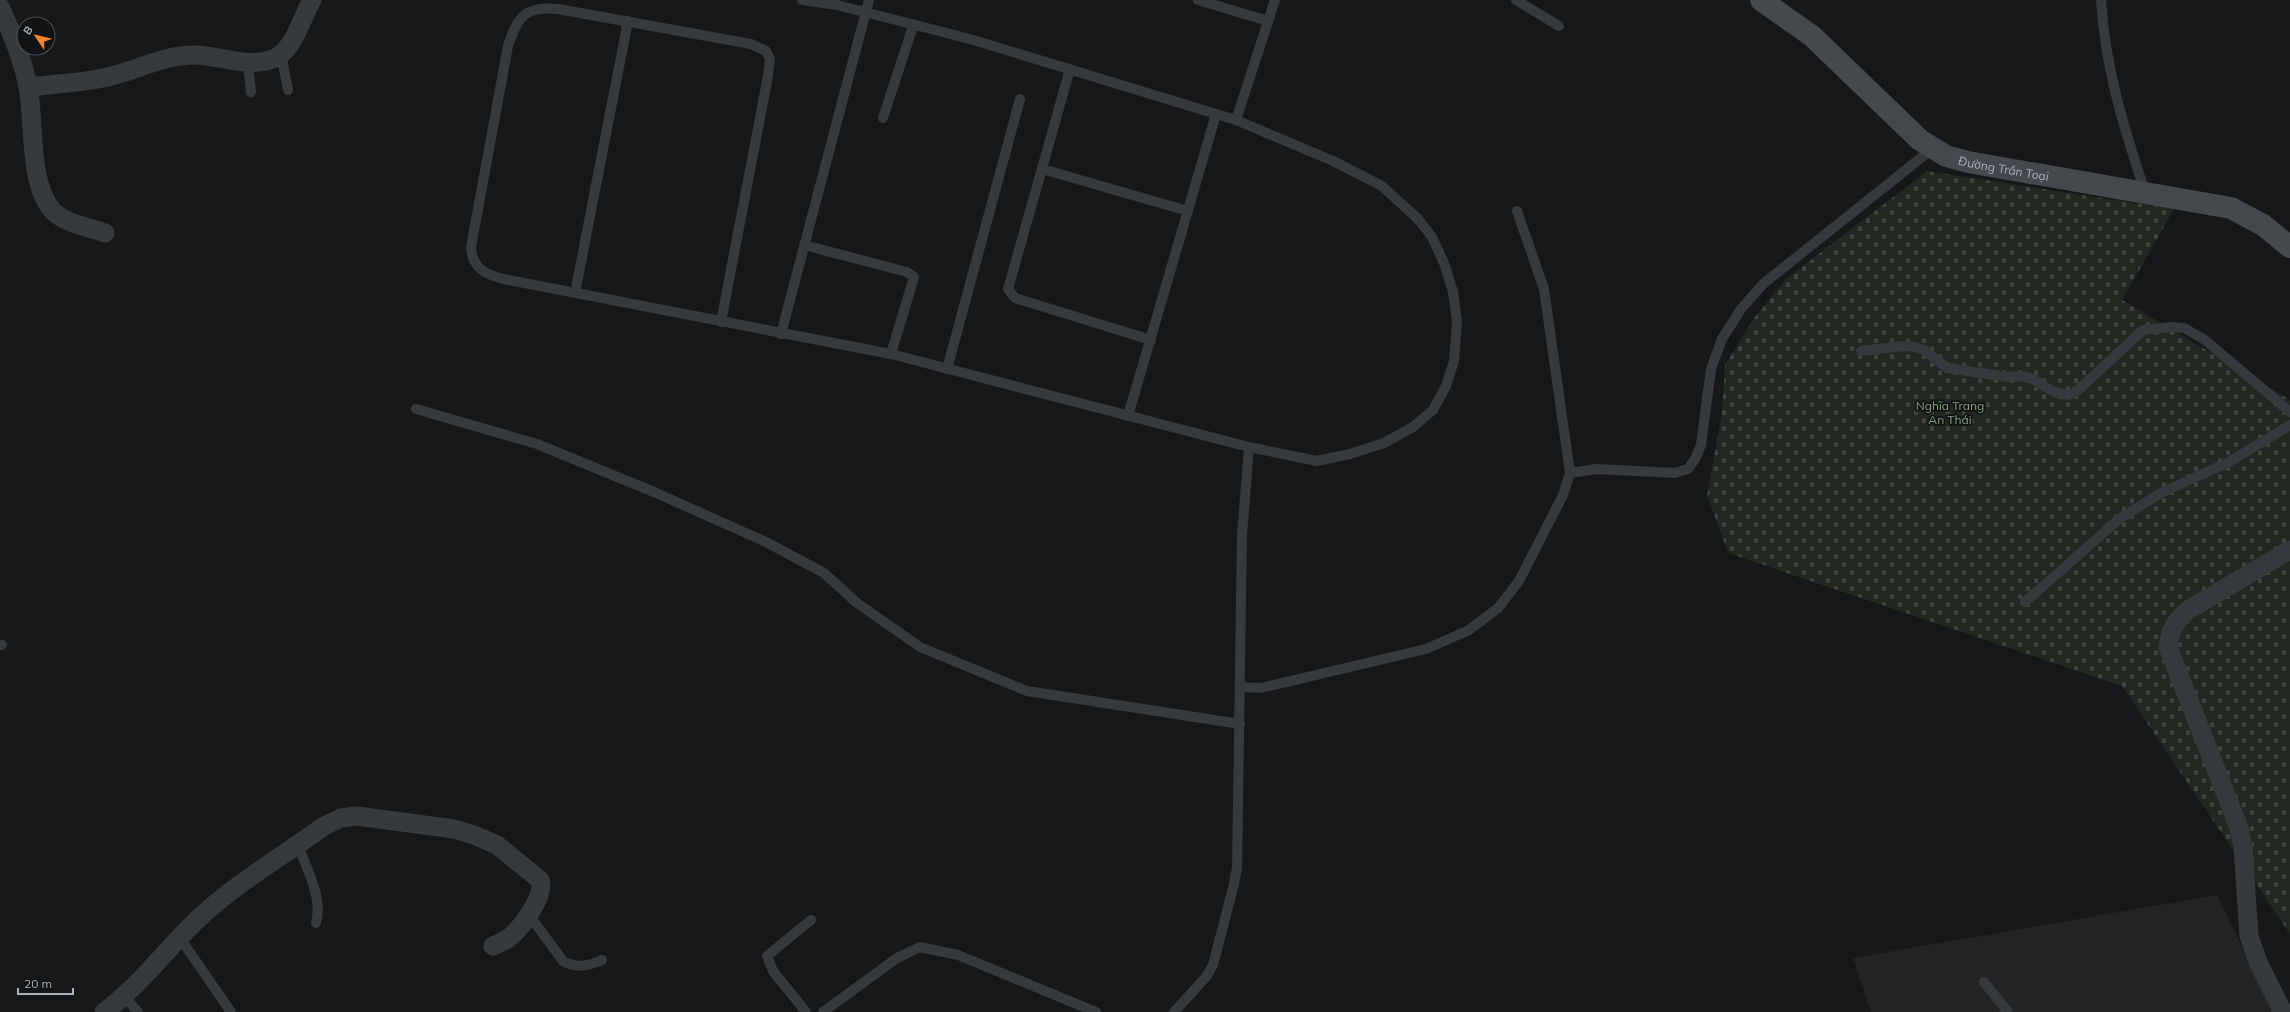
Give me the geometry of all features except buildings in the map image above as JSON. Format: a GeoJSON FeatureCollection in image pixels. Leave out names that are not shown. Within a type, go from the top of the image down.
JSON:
{"type":"FeatureCollection","features":[{"type":"Feature","properties":{"kind":"street"},"geometry":{"type":"LineString","coordinates":[[28,87],[103,78],[170,58],[194,55],[248,63],[271,60],[281,54],[294,36],[312,0]]}},
{"type":"Feature","properties":{"kind":"street","name":"Đường Trần Toại"},"geometry":{"type":"LineString","coordinates":[[1761,0],[1812,36],[1932,149],[1946,156],[1968,162],[2231,208],[2263,225],[2290,246]]}},
{"type":"Feature","properties":{"kind":"street"},"geometry":{"type":"LineString","coordinates":[[0,7],[21,58],[28,87],[34,153],[39,181],[51,209],[59,216],[104,233]]}},
{"type":"Feature","properties":{"kind":"street"},"geometry":{"type":"LineString","coordinates":[[2282,1012],[2258,962],[2249,936],[2244,847],[2239,828],[2168,648],[2170,632],[2177,619],[2188,610],[2290,550]]}},
{"type":"Feature","properties":{"kind":"street"},"geometry":{"type":"LineString","coordinates":[[104,1012],[125,997],[180,938],[216,903],[324,826],[341,818],[357,816],[454,829],[474,835],[497,845],[540,880],[541,888],[529,915],[509,938],[494,946]]}},
{"type":"Feature","properties":{"kind":"lane"},"geometry":{"type":"LineString","coordinates":[[720,322],[763,105],[770,59],[762,47],[628,21],[540,7],[524,16],[518,23],[508,46],[470,246],[472,259],[481,269],[492,277],[575,293],[720,322],[781,334],[891,354],[1249,447],[1317,461],[1350,454],[1384,443],[1413,427],[1433,410],[1446,386],[1454,361],[1457,321],[1453,292],[1432,237],[1418,219],[1382,186],[1333,161],[1236,120],[970,39],[913,26],[837,5],[802,0]]}},
{"type":"Feature","properties":{"kind":"lane"},"geometry":{"type":"LineString","coordinates":[[781,334],[869,0]]}},
{"type":"Feature","properties":{"kind":"lane"},"geometry":{"type":"LineString","coordinates":[[1198,0],[1268,21]]}},
{"type":"Feature","properties":{"kind":"lane"},"geometry":{"type":"LineString","coordinates":[[1236,120],[1275,0]]}},
{"type":"Feature","properties":{"kind":"lane"},"geometry":{"type":"LineString","coordinates":[[1516,0],[1559,26]]}},
{"type":"Feature","properties":{"kind":"lane"},"geometry":{"type":"LineString","coordinates":[[2101,0],[2109,67],[2119,113],[2145,192]]}},
{"type":"Feature","properties":{"kind":"lane"},"geometry":{"type":"LineString","coordinates":[[575,293],[628,21]]}},
{"type":"Feature","properties":{"kind":"lane"},"geometry":{"type":"LineString","coordinates":[[883,118],[913,26]]}},
{"type":"Feature","properties":{"kind":"lane"},"geometry":{"type":"LineString","coordinates":[[281,54],[288,90]]}},
{"type":"Feature","properties":{"kind":"lane"},"geometry":{"type":"LineString","coordinates":[[248,63],[251,92]]}},
{"type":"Feature","properties":{"kind":"lane"},"geometry":{"type":"LineString","coordinates":[[1070,69],[1008,289],[1011,296],[1150,340]]}},
{"type":"Feature","properties":{"kind":"lane"},"geometry":{"type":"LineString","coordinates":[[947,369],[1020,99]]}},
{"type":"Feature","properties":{"kind":"lane"},"geometry":{"type":"LineString","coordinates":[[1128,416],[1216,114]]}},
{"type":"Feature","properties":{"kind":"lane"},"geometry":{"type":"LineString","coordinates":[[1570,473],[1596,469],[1675,473],[1688,469],[1695,459],[1701,445],[1711,369],[1722,339],[1741,309],[1762,284],[1932,149]]}},
{"type":"Feature","properties":{"kind":"lane"},"geometry":{"type":"LineString","coordinates":[[1042,169],[1188,211]]}},
{"type":"Feature","properties":{"kind":"lane"},"geometry":{"type":"LineString","coordinates":[[1240,687],[1261,688],[1426,649],[1469,630],[1498,608],[1519,581],[1564,495],[1570,473],[1544,289],[1517,211]]}},
{"type":"Feature","properties":{"kind":"lane"},"geometry":{"type":"LineString","coordinates":[[804,245],[907,272],[914,277],[891,354]]}},
{"type":"Feature","properties":{"kind":"lane"},"geometry":{"type":"LineString","coordinates":[[1861,351],[1904,346],[1915,347],[1924,350],[1947,368],[2008,377],[2018,376],[2031,378],[2054,392],[2068,395],[2077,390],[2143,330],[2158,327],[2184,328],[2205,340],[2290,412]]}},
{"type":"Feature","properties":{"kind":"lane"},"geometry":{"type":"LineString","coordinates":[[416,409],[537,444],[654,492],[766,542],[824,573],[857,603],[920,647],[1027,691],[1240,724]]}},
{"type":"Feature","properties":{"kind":"lane"},"geometry":{"type":"LineString","coordinates":[[2025,602],[2119,519],[2161,493],[2229,462],[2290,425]]}},
{"type":"Feature","properties":{"kind":"lane"},"geometry":{"type":"LineString","coordinates":[[1174,1012],[1206,977],[1213,965],[1234,884],[1240,724],[1242,535],[1249,447]]}},
{"type":"Feature","properties":{"kind":"lane"},"geometry":{"type":"LineString","coordinates":[[298,845],[316,894],[319,910],[316,923]]}},
{"type":"Feature","properties":{"kind":"lane"},"geometry":{"type":"LineString","coordinates":[[529,915],[563,961],[570,965],[579,966],[591,965],[602,960]]}},
{"type":"Feature","properties":{"kind":"lane"},"geometry":{"type":"LineString","coordinates":[[806,1012],[773,971],[767,956],[811,920]]}},
{"type":"Feature","properties":{"kind":"lane"},"geometry":{"type":"LineString","coordinates":[[180,938],[231,1012]]}},
{"type":"Feature","properties":{"kind":"lane"},"geometry":{"type":"LineString","coordinates":[[823,1012],[897,958],[920,947],[958,955],[1096,1012]]}},
{"type":"Feature","properties":{"kind":"lane"},"geometry":{"type":"LineString","coordinates":[[1984,982],[2008,1012]]}},
{"type":"Feature","properties":{"kind":"lane"},"geometry":{"type":"LineString","coordinates":[[125,997],[138,1012]]}},
{"type":"Feature","properties":{"kind":"shaded area"},"geometry":{"type":"Polygon","coordinates":[[[2217,895],[2273,1012],[1871,1012],[1853,958],[2217,895]]]}},
{"type":"Feature","properties":{"kind":"green space","name":"Nghĩa Trang An Thái"},"geometry":{"type":"Polygon","coordinates":[[[1927,171],[2174,209],[2122,300],[2290,400],[2290,934],[2122,686],[1728,553],[1707,495],[1722,413],[1725,365],[1754,318],[1786,279],[1927,171]]]}}]}
